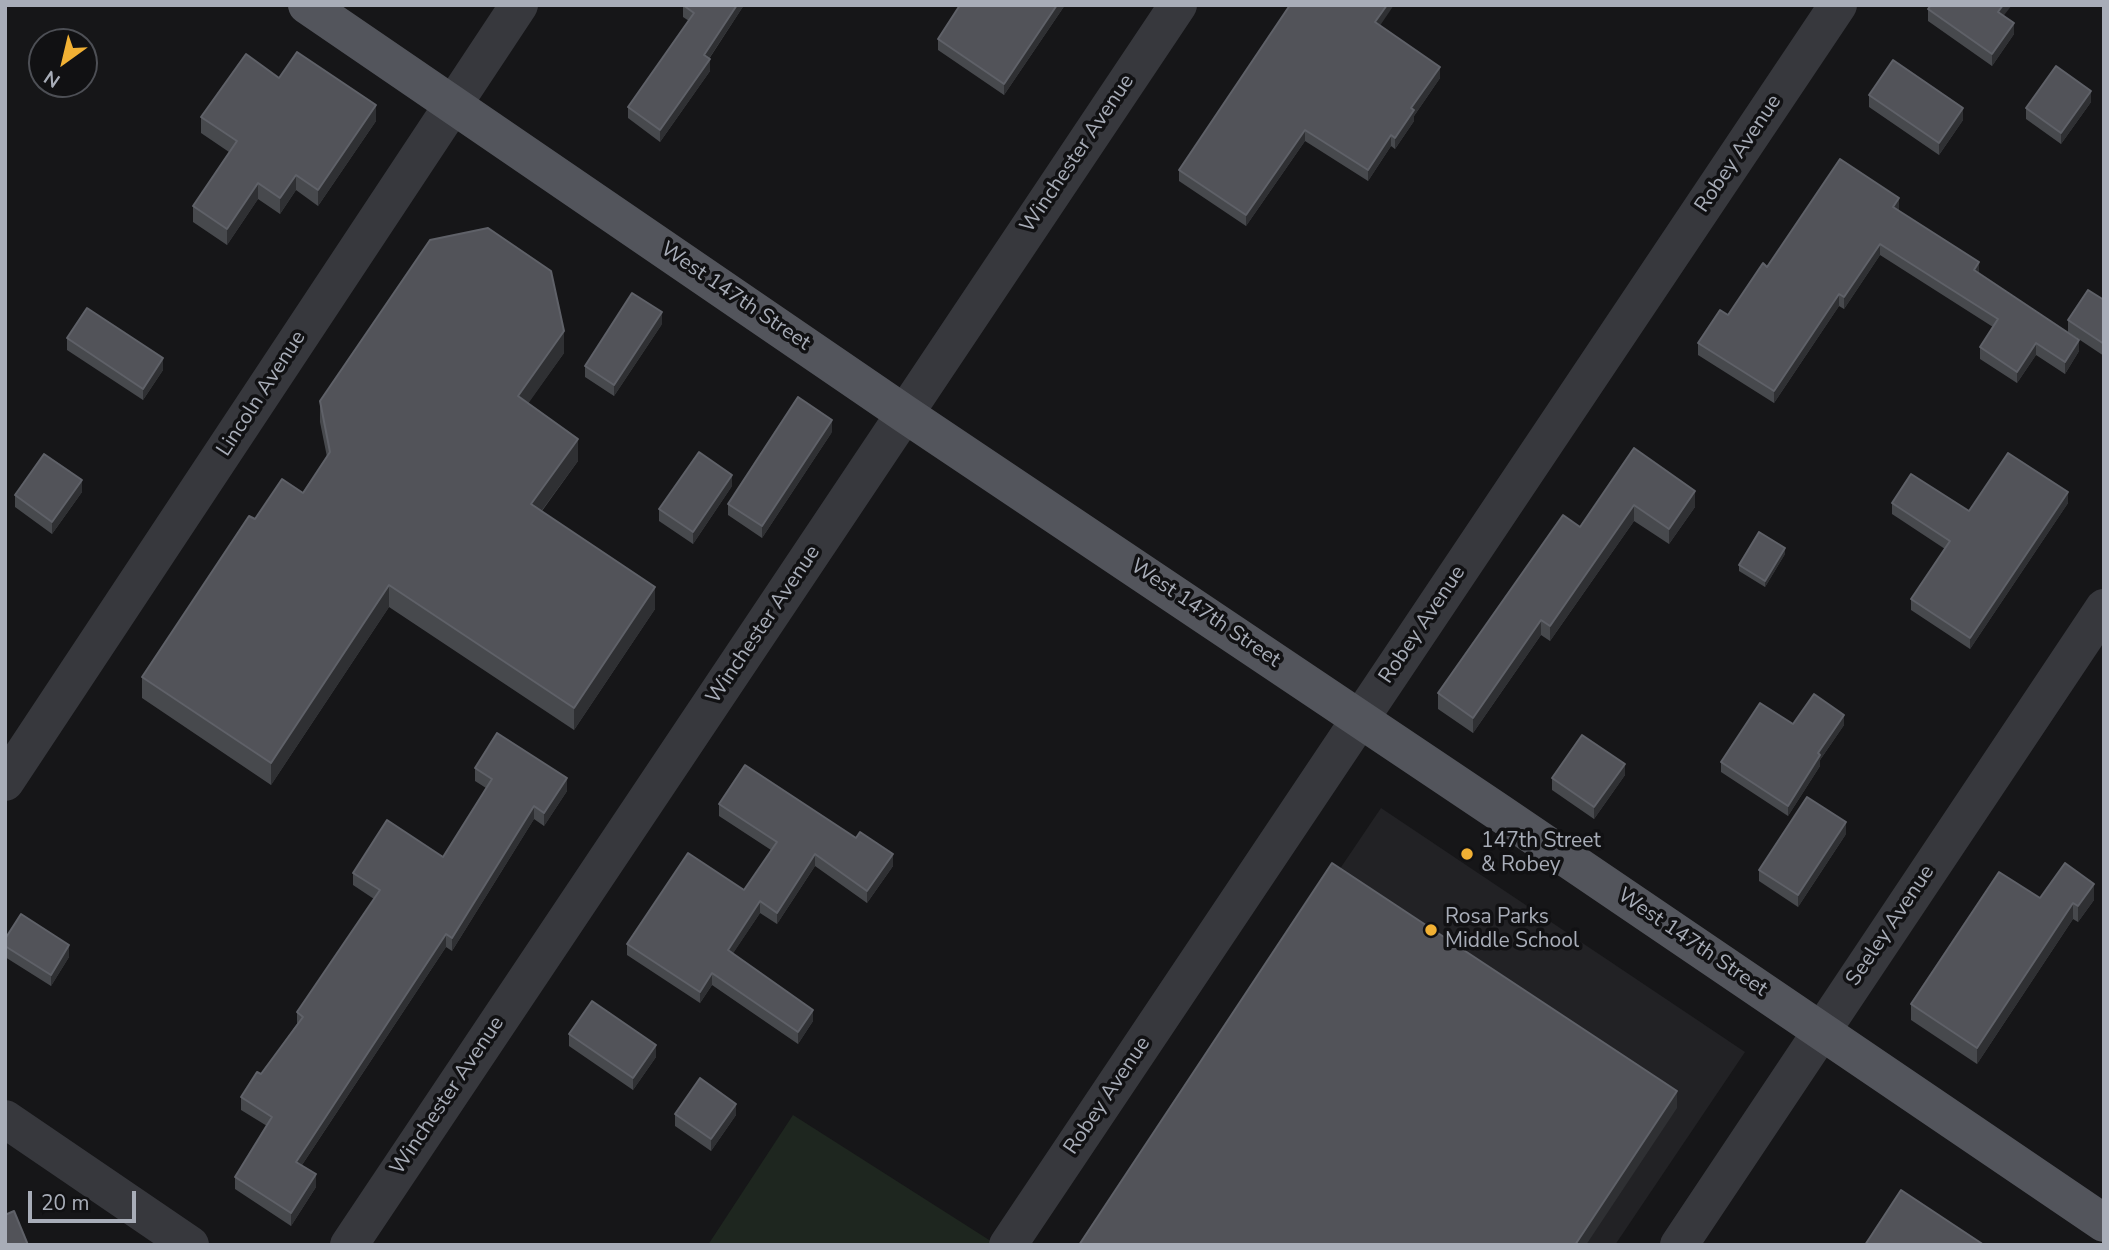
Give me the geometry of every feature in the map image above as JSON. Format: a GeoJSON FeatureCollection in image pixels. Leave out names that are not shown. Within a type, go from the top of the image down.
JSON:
{"type":"FeatureCollection","features":[{"type":"Feature","properties":{"kind":"main road","name":"West 147th Street"},"geometry":{"type":"LineString","coordinates":[[307,5],[905,414],[1360,718],[2104,1223]]}},
{"type":"Feature","properties":{"kind":"street","name":"Lincoln Avenue"},"geometry":{"type":"LineString","coordinates":[[5,782],[519,5]]}},
{"type":"Feature","properties":{"kind":"street","name":"Winchester Avenue"},"geometry":{"type":"LineString","coordinates":[[349,1245],[1178,5]]}},
{"type":"Feature","properties":{"kind":"street","name":"Robey Avenue"},"geometry":{"type":"LineString","coordinates":[[1008,1245],[1838,5]]}},
{"type":"Feature","properties":{"kind":"street","name":"Seeley Avenue"},"geometry":{"type":"LineString","coordinates":[[1679,1245],[2104,608]]}},
{"type":"Feature","properties":{"kind":"street"},"geometry":{"type":"LineString","coordinates":[[5,1119],[190,1245]]}},
{"type":"Feature","properties":{"kind":"shaded area","name":"Rosa Parks Middle School"},"geometry":{"type":"Polygon","coordinates":[[[1381,808],[1745,1052],[1615,1245],[1086,1245],[1381,808]]]}},
{"type":"Feature","properties":{"kind":"shaded area"},"geometry":{"type":"Polygon","coordinates":[[[793,1115],[997,1245],[708,1245],[793,1115]]]}},
{"type":"Feature","properties":{"kind":"building"},"geometry":{"type":"Polygon","coordinates":[[[683,5],[737,5],[704,55],[710,59],[660,130],[628,107],[694,13],[683,5]]]}},
{"type":"Feature","properties":{"kind":"building"},"geometry":{"type":"Polygon","coordinates":[[[960,5],[1057,5],[1004,84],[938,39],[960,5]]]}},
{"type":"Feature","properties":{"kind":"building"},"geometry":{"type":"Polygon","coordinates":[[[1290,5],[1387,5],[1375,22],[1440,67],[1411,108],[1414,110],[1395,138],[1391,135],[1368,170],[1305,130],[1246,215],[1179,170],[1290,5]]]}},
{"type":"Feature","properties":{"kind":"building"},"geometry":{"type":"Polygon","coordinates":[[[1931,5],[2003,5],[1998,12],[2014,23],[1992,54],[1928,9],[1931,5]]]}},
{"type":"Feature","properties":{"kind":"building"},"geometry":{"type":"Polygon","coordinates":[[[297,52],[376,105],[318,190],[296,175],[280,198],[258,183],[227,229],[193,206],[237,141],[201,117],[246,54],[279,78],[297,52]]]}},
{"type":"Feature","properties":{"kind":"building"},"geometry":{"type":"Polygon","coordinates":[[[1893,60],[1963,108],[1939,143],[1869,95],[1893,60]]]}},
{"type":"Feature","properties":{"kind":"building"},"geometry":{"type":"Polygon","coordinates":[[[2056,66],[2091,91],[2061,133],[2026,108],[2056,66]]]}},
{"type":"Feature","properties":{"kind":"building"},"geometry":{"type":"Polygon","coordinates":[[[1840,159],[1899,198],[1893,207],[1979,262],[1974,270],[2079,340],[2065,362],[2036,343],[2017,372],[1980,347],[1998,319],[1880,244],[1844,297],[1839,294],[1774,391],[1698,343],[1720,310],[1728,315],[1763,263],[1767,267],[1840,159]]]}},
{"type":"Feature","properties":{"kind":"building"},"geometry":{"type":"Polygon","coordinates":[[[488,228],[551,271],[564,331],[518,396],[578,439],[531,504],[655,587],[574,708],[389,585],[271,763],[142,677],[249,516],[255,519],[282,479],[303,493],[330,452],[320,401],[430,240],[488,228]]]}},
{"type":"Feature","properties":{"kind":"building"},"geometry":{"type":"Polygon","coordinates":[[[2088,290],[2104,300],[2104,344],[2068,320],[2088,290]]]}},
{"type":"Feature","properties":{"kind":"building"},"geometry":{"type":"Polygon","coordinates":[[[632,293],[662,312],[614,385],[585,366],[632,293]]]}},
{"type":"Feature","properties":{"kind":"building"},"geometry":{"type":"Polygon","coordinates":[[[87,308],[163,358],[143,389],[67,338],[87,308]]]}},
{"type":"Feature","properties":{"kind":"building"},"geometry":{"type":"Polygon","coordinates":[[[798,397],[832,420],[762,526],[728,504],[798,397]]]}},
{"type":"Feature","properties":{"kind":"building"},"geometry":{"type":"Polygon","coordinates":[[[1634,448],[1695,491],[1669,529],[1634,505],[1550,626],[1541,620],[1473,718],[1438,693],[1563,515],[1580,527],[1634,448]]]}},
{"type":"Feature","properties":{"kind":"building"},"geometry":{"type":"Polygon","coordinates":[[[699,452],[732,475],[693,532],[659,509],[699,452]]]}},
{"type":"Feature","properties":{"kind":"building"},"geometry":{"type":"Polygon","coordinates":[[[2008,453],[2068,492],[1970,638],[1911,599],[1950,541],[1892,503],[1911,474],[1969,511],[2008,453]]]}},
{"type":"Feature","properties":{"kind":"building"},"geometry":{"type":"Polygon","coordinates":[[[44,454],[82,480],[52,522],[15,495],[44,454]]]}},
{"type":"Feature","properties":{"kind":"building"},"geometry":{"type":"Polygon","coordinates":[[[1759,532],[1785,548],[1765,581],[1739,565],[1759,532]]]}},
{"type":"Feature","properties":{"kind":"building"},"geometry":{"type":"Polygon","coordinates":[[[1814,694],[1844,715],[1818,753],[1820,755],[1788,806],[1721,762],[1760,703],[1793,724],[1814,694]]]}},
{"type":"Feature","properties":{"kind":"building"},"geometry":{"type":"Polygon","coordinates":[[[497,733],[567,778],[544,813],[534,806],[452,938],[446,934],[296,1162],[316,1174],[291,1213],[235,1177],[272,1117],[241,1097],[257,1072],[261,1074],[303,1017],[297,1012],[380,890],[353,873],[387,820],[443,857],[492,779],[475,768],[497,733]]]}},
{"type":"Feature","properties":{"kind":"building"},"geometry":{"type":"Polygon","coordinates":[[[1582,735],[1625,764],[1594,807],[1552,778],[1582,735]]]}},
{"type":"Feature","properties":{"kind":"building"},"geometry":{"type":"Polygon","coordinates":[[[745,765],[856,838],[860,832],[893,854],[867,891],[815,854],[777,913],[760,901],[728,950],[813,1010],[798,1032],[712,973],[700,992],[627,944],[688,853],[744,890],[777,842],[719,804],[745,765]]]}},
{"type":"Feature","properties":{"kind":"building"},"geometry":{"type":"Polygon","coordinates":[[[1807,797],[1846,822],[1798,895],[1759,870],[1807,797]]]}},
{"type":"Feature","properties":{"kind":"building","name":"Rosa Parks Middle School"},"geometry":{"type":"Polygon","coordinates":[[[1332,863],[1677,1091],[1575,1245],[1079,1245],[1332,863]]]}},
{"type":"Feature","properties":{"kind":"building"},"geometry":{"type":"Polygon","coordinates":[[[2065,863],[2094,884],[2078,906],[2073,903],[1977,1048],[1911,1004],[1999,872],[2040,898],[2065,863]]]}},
{"type":"Feature","properties":{"kind":"building"},"geometry":{"type":"Polygon","coordinates":[[[21,914],[69,945],[51,975],[5,946],[5,939],[21,914]]]}},
{"type":"Feature","properties":{"kind":"building"},"geometry":{"type":"Polygon","coordinates":[[[592,1001],[656,1045],[633,1078],[569,1034],[592,1001]]]}},
{"type":"Feature","properties":{"kind":"building"},"geometry":{"type":"Polygon","coordinates":[[[700,1078],[736,1104],[711,1139],[675,1114],[700,1078]]]}},
{"type":"Feature","properties":{"kind":"building"},"geometry":{"type":"Polygon","coordinates":[[[1901,1190],[1984,1245],[1865,1245],[1901,1190]]]}},
{"type":"Feature","properties":{"kind":"building"},"geometry":{"type":"Polygon","coordinates":[[[14,1211],[28,1245],[5,1245],[5,1215],[14,1211]]]}},
{"type":"Feature","properties":{"kind":"place","name":"147th Street & Robey"},"geometry":{"type":"Point","coordinates":[1467,854]}},
{"type":"Feature","properties":{"kind":"place","name":"Rosa Parks Middle School"},"geometry":{"type":"Point","coordinates":[1431,930]}}]}
